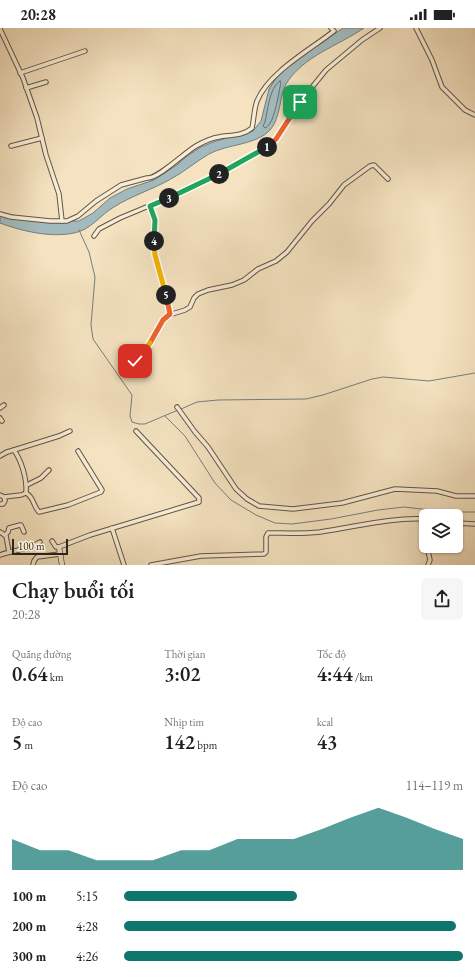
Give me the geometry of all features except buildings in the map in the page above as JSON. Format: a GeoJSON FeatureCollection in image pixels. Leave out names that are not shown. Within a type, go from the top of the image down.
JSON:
{"type":"FeatureCollection","features":[{"type":"Feature","properties":{"kind":"street"},"geometry":{"type":"LineString","coordinates":[[0,214],[50,222],[67,221],[78,216],[96,201],[121,185],[151,178],[160,174],[186,152],[205,141],[249,131],[252,128],[258,99],[277,74],[333,30],[339,28]]}},
{"type":"Feature","properties":{"kind":"street"},"geometry":{"type":"LineString","coordinates":[[94,236],[99,229],[120,218],[187,190],[265,148],[276,139],[300,102],[326,70],[362,40],[380,28]]}},
{"type":"Feature","properties":{"kind":"street"},"geometry":{"type":"LineString","coordinates":[[416,28],[432,60],[442,87],[465,110],[475,114]]}},
{"type":"Feature","properties":{"kind":"street"},"geometry":{"type":"LineString","coordinates":[[0,29],[20,73],[37,118],[46,155],[59,194],[62,221]]}},
{"type":"Feature","properties":{"kind":"street"},"geometry":{"type":"LineString","coordinates":[[20,73],[85,51]]}},
{"type":"Feature","properties":{"kind":"street"},"geometry":{"type":"LineString","coordinates":[[26,88],[46,82]]}},
{"type":"Feature","properties":{"kind":"street"},"geometry":{"type":"LineString","coordinates":[[11,146],[42,138]]}},
{"type":"Feature","properties":{"kind":"street"},"geometry":{"type":"LineString","coordinates":[[135,361],[153,340],[163,320],[170,314],[190,307],[194,298],[198,294],[208,290],[232,285],[244,280],[258,269],[276,261],[287,252],[344,185],[370,166],[374,165],[388,179]]}},
{"type":"Feature","properties":{"kind":"street"},"geometry":{"type":"LineString","coordinates":[[150,206],[155,220],[153,240],[155,255],[166,293],[170,314]]}},
{"type":"Feature","properties":{"kind":"street"},"geometry":{"type":"LineString","coordinates":[[0,408],[4,405]]}},
{"type":"Feature","properties":{"kind":"street"},"geometry":{"type":"LineString","coordinates":[[177,407],[208,447],[236,489],[247,499],[259,506],[279,509],[300,509],[342,503],[395,489],[437,491],[456,496],[475,496]]}},
{"type":"Feature","properties":{"kind":"street"},"geometry":{"type":"LineString","coordinates":[[0,456],[7,452],[60,436],[70,431]]}},
{"type":"Feature","properties":{"kind":"street"},"geometry":{"type":"LineString","coordinates":[[52,541],[56,548],[90,535],[199,502],[199,498],[136,431]]}},
{"type":"Feature","properties":{"kind":"street"},"geometry":{"type":"LineString","coordinates":[[14,450],[19,458],[27,486],[26,493]]}},
{"type":"Feature","properties":{"kind":"street"},"geometry":{"type":"LineString","coordinates":[[26,493],[30,495],[39,512],[68,506],[101,492],[102,490],[78,451]]}},
{"type":"Feature","properties":{"kind":"street"},"geometry":{"type":"LineString","coordinates":[[27,486],[41,478],[49,470]]}},
{"type":"Feature","properties":{"kind":"street"},"geometry":{"type":"LineString","coordinates":[[0,495],[4,497],[26,493]]}},
{"type":"Feature","properties":{"kind":"street"},"geometry":{"type":"LineString","coordinates":[[0,504],[3,504],[5,501],[4,497]]}},
{"type":"Feature","properties":{"kind":"street"},"geometry":{"type":"LineString","coordinates":[[151,565],[201,556],[264,554],[266,552],[266,537],[268,533],[310,533],[377,522],[419,518]]}},
{"type":"Feature","properties":{"kind":"street"},"geometry":{"type":"LineString","coordinates":[[463,523],[475,524]]}},
{"type":"Feature","properties":{"kind":"street"},"geometry":{"type":"LineString","coordinates":[[5,535],[9,528],[20,525],[24,532]]}},
{"type":"Feature","properties":{"kind":"street"},"geometry":{"type":"LineString","coordinates":[[112,528],[124,565]]}},
{"type":"Feature","properties":{"kind":"street"},"geometry":{"type":"LineString","coordinates":[[0,532],[5,535],[9,552]]}},
{"type":"Feature","properties":{"kind":"street"},"geometry":{"type":"LineString","coordinates":[[0,556],[9,552],[33,546],[40,542]]}},
{"type":"Feature","properties":{"kind":"street"},"geometry":{"type":"LineString","coordinates":[[59,547],[62,565]]}},
{"type":"Feature","properties":{"kind":"street"},"geometry":{"type":"LineString","coordinates":[[428,553],[430,560],[428,565]]}},
{"type":"Feature","properties":{"kind":"street"},"geometry":{"type":"LineString","coordinates":[[33,565],[37,557],[60,554]]}},
{"type":"Feature","properties":{"kind":"water"},"geometry":{"type":"Polygon","coordinates":[[[343,28],[364,28],[311,59],[293,74],[284,89],[274,125],[258,139],[224,148],[209,154],[162,184],[134,196],[109,210],[90,226],[74,233],[55,235],[36,233],[17,229],[0,223],[0,212],[42,222],[79,221],[93,213],[110,198],[127,189],[154,180],[201,147],[216,141],[253,131],[261,121],[269,89],[279,74],[343,28]]]}},
{"type":"Feature","properties":{"kind":"waterway"},"geometry":{"type":"LineString","coordinates":[[79,230],[89,252],[95,277],[91,325],[93,339],[132,395],[130,416],[132,422],[145,424],[178,410]]}},
{"type":"Feature","properties":{"kind":"waterway"},"geometry":{"type":"LineString","coordinates":[[181,409],[197,402],[218,400],[306,399],[383,377],[429,381],[475,373]]}},
{"type":"Feature","properties":{"kind":"waterway"},"geometry":{"type":"LineString","coordinates":[[165,416],[185,436],[215,483],[231,500],[256,515],[275,523],[292,524],[404,507],[449,512],[475,512]]}},
{"type":"Feature","properties":{"kind":"route"},"geometry":{"type":"LineString","coordinates":[[135,361],[153,340],[163,320],[170,314],[166,293],[155,255],[153,240],[155,220],[150,206],[187,190],[265,148],[276,139],[300,102]]}}]}
